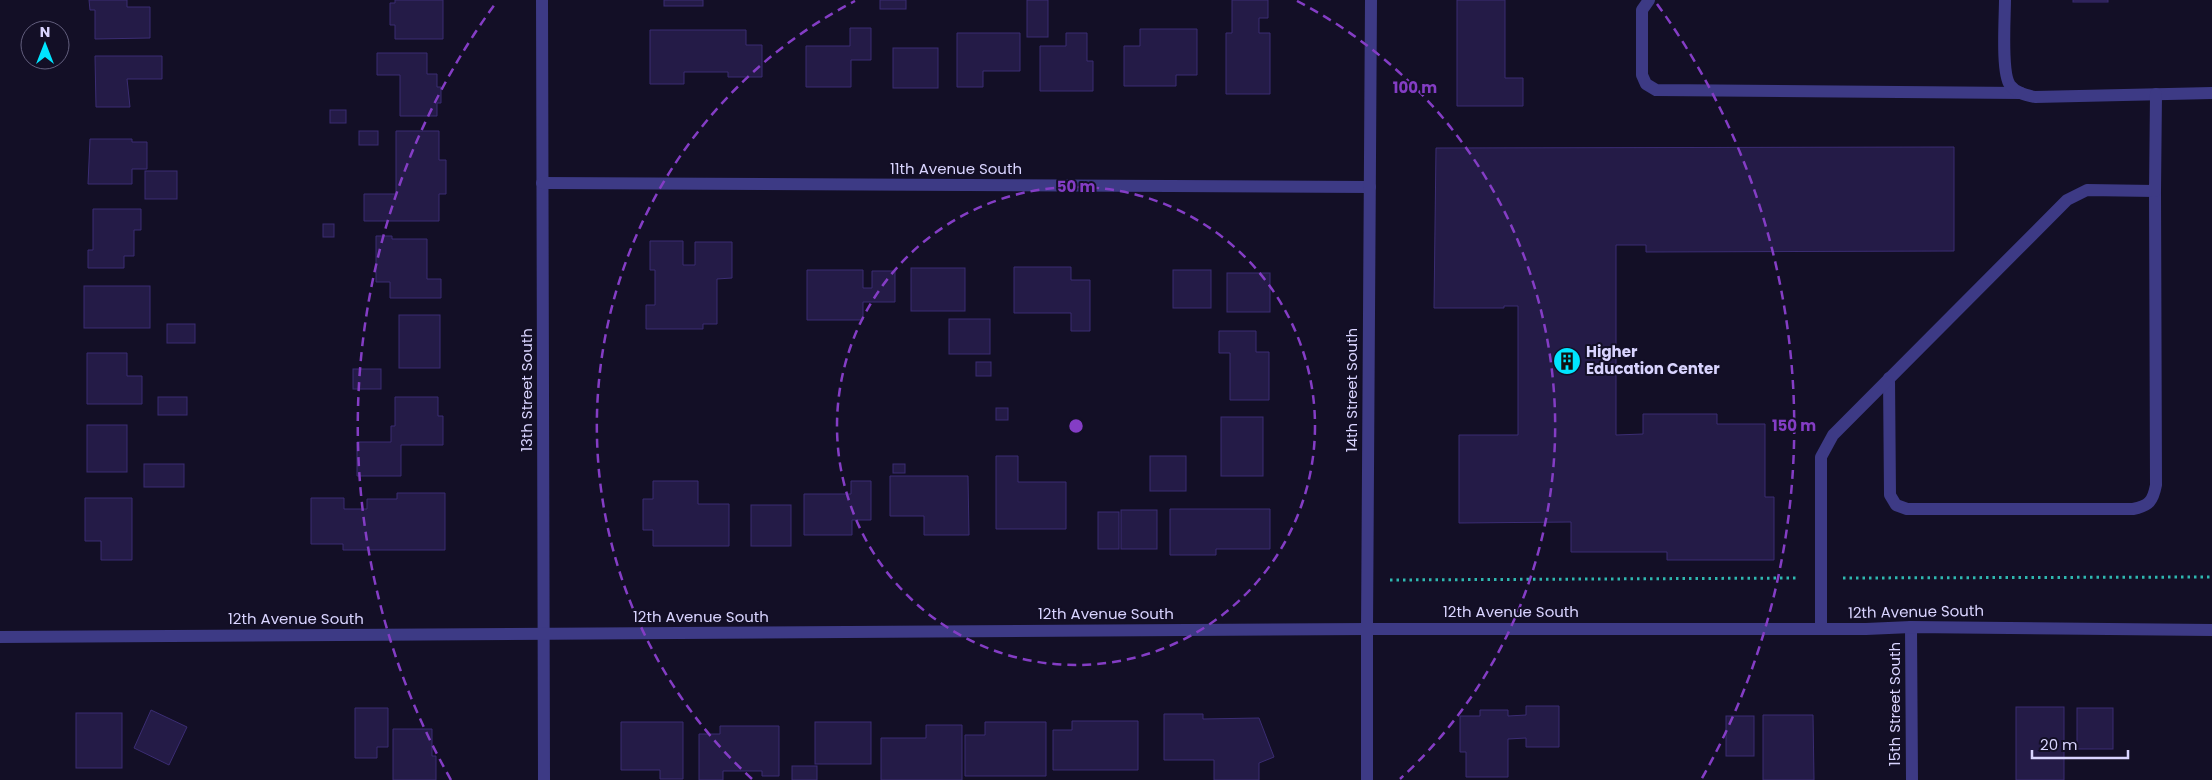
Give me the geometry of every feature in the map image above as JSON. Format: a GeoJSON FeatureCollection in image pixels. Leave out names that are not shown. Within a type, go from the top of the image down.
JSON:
{"type":"FeatureCollection","features":[{"type":"Feature","properties":{"kind":"street","name":"13th Street South"},"geometry":{"type":"LineString","coordinates":[[542,0],[544,780]]}},
{"type":"Feature","properties":{"kind":"street","name":"14th Street South"},"geometry":{"type":"LineString","coordinates":[[1367,780],[1370,0]]}},
{"type":"Feature","properties":{"kind":"street"},"geometry":{"type":"LineString","coordinates":[[1648,0],[1642,10],[1642,75],[1646,84],[1656,90],[2021,93],[2034,97],[2212,93]]}},
{"type":"Feature","properties":{"kind":"street"},"geometry":{"type":"LineString","coordinates":[[2005,0],[2005,71],[2010,85],[2021,93]]}},
{"type":"Feature","properties":{"kind":"street"},"geometry":{"type":"LineString","coordinates":[[1889,378],[1890,496],[1896,505],[1907,509],[2134,509],[2146,507],[2154,499],[2156,485],[2156,94]]}},
{"type":"Feature","properties":{"kind":"street","name":"11th Avenue South"},"geometry":{"type":"LineString","coordinates":[[542,183],[1370,187]]}},
{"type":"Feature","properties":{"kind":"street"},"geometry":{"type":"LineString","coordinates":[[1821,629],[1821,457],[1833,435],[2067,200],[2087,190],[2155,191]]}},
{"type":"Feature","properties":{"kind":"street","name":"12th Avenue South"},"geometry":{"type":"LineString","coordinates":[[0,637],[1367,628],[1821,629],[1911,627],[2212,630]]}},
{"type":"Feature","properties":{"kind":"street","name":"15th Street South"},"geometry":{"type":"LineString","coordinates":[[1911,627],[1912,780]]}},
{"type":"Feature","properties":{"kind":"path"},"geometry":{"type":"LineString","coordinates":[[1367,581],[2212,577]]}},
{"type":"Feature","properties":{"kind":"building"},"geometry":{"type":"Polygon","coordinates":[[[89,0],[127,0],[127,7],[150,7],[150,38],[95,39],[95,10],[90,10],[89,0]]]}},
{"type":"Feature","properties":{"kind":"building"},"geometry":{"type":"Polygon","coordinates":[[[395,0],[443,0],[443,39],[395,39],[395,25],[390,25],[390,3],[395,3],[395,0]]]}},
{"type":"Feature","properties":{"kind":"building"},"geometry":{"type":"Polygon","coordinates":[[[664,0],[703,0],[703,6],[664,6],[664,0]]]}},
{"type":"Feature","properties":{"kind":"building"},"geometry":{"type":"Polygon","coordinates":[[[880,0],[906,0],[906,9],[880,9],[880,0]]]}},
{"type":"Feature","properties":{"kind":"building"},"geometry":{"type":"Polygon","coordinates":[[[1027,0],[1048,0],[1048,37],[1027,37],[1027,0]]]}},
{"type":"Feature","properties":{"kind":"building"},"geometry":{"type":"Polygon","coordinates":[[[1232,0],[1268,0],[1268,18],[1259,18],[1259,33],[1270,33],[1270,94],[1226,94],[1226,33],[1232,33],[1232,0]]]}},
{"type":"Feature","properties":{"kind":"building"},"geometry":{"type":"Polygon","coordinates":[[[1457,0],[1505,0],[1505,78],[1523,78],[1523,106],[1457,106],[1457,0]]]}},
{"type":"Feature","properties":{"kind":"building"},"geometry":{"type":"Polygon","coordinates":[[[2073,0],[2108,0],[2108,2],[2073,2],[2073,0]]]}},
{"type":"Feature","properties":{"kind":"building"},"geometry":{"type":"Polygon","coordinates":[[[850,28],[871,28],[871,60],[851,60],[851,87],[806,87],[806,46],[850,46],[850,28]]]}},
{"type":"Feature","properties":{"kind":"building"},"geometry":{"type":"Polygon","coordinates":[[[1140,29],[1197,29],[1197,75],[1176,75],[1176,86],[1124,86],[1124,46],[1140,46],[1140,29]]]}},
{"type":"Feature","properties":{"kind":"building"},"geometry":{"type":"Polygon","coordinates":[[[650,30],[746,30],[746,45],[762,45],[762,77],[728,77],[728,72],[684,72],[684,84],[650,84],[650,30]]]}},
{"type":"Feature","properties":{"kind":"building"},"geometry":{"type":"Polygon","coordinates":[[[957,33],[1020,33],[1020,71],[983,71],[983,87],[957,87],[957,33]]]}},
{"type":"Feature","properties":{"kind":"building"},"geometry":{"type":"Polygon","coordinates":[[[1066,33],[1087,33],[1087,61],[1093,61],[1093,91],[1040,91],[1040,46],[1066,46],[1066,33]]]}},
{"type":"Feature","properties":{"kind":"building"},"geometry":{"type":"Polygon","coordinates":[[[893,48],[938,48],[938,88],[893,88],[893,48]]]}},
{"type":"Feature","properties":{"kind":"building"},"geometry":{"type":"Polygon","coordinates":[[[377,53],[427,53],[427,74],[437,74],[437,87],[441,87],[441,103],[437,103],[437,116],[400,116],[400,75],[377,75],[377,53]]]}},
{"type":"Feature","properties":{"kind":"building"},"geometry":{"type":"Polygon","coordinates":[[[95,56],[162,56],[162,79],[127,79],[130,107],[96,107],[95,56]]]}},
{"type":"Feature","properties":{"kind":"building"},"geometry":{"type":"Polygon","coordinates":[[[330,110],[346,110],[346,123],[330,123],[330,110]]]}},
{"type":"Feature","properties":{"kind":"building"},"geometry":{"type":"Polygon","coordinates":[[[359,131],[378,131],[378,145],[359,145],[359,131]]]}},
{"type":"Feature","properties":{"kind":"building"},"geometry":{"type":"Polygon","coordinates":[[[396,131],[439,131],[439,160],[446,160],[446,194],[439,194],[439,221],[364,221],[364,194],[396,194],[396,131]]]}},
{"type":"Feature","properties":{"kind":"building"},"geometry":{"type":"Polygon","coordinates":[[[90,139],[132,139],[132,142],[147,142],[147,169],[132,169],[132,184],[88,184],[90,139]]]}},
{"type":"Feature","properties":{"kind":"building","name":"Higher Education Center"},"geometry":{"type":"Polygon","coordinates":[[[1954,147],[1954,251],[1646,252],[1646,245],[1616,245],[1616,435],[1643,434],[1643,414],[1717,414],[1717,424],[1765,424],[1765,497],[1774,497],[1774,560],[1667,560],[1667,552],[1571,552],[1571,522],[1459,523],[1459,435],[1518,435],[1518,306],[1504,306],[1504,308],[1434,308],[1436,148],[1954,147]]]}},
{"type":"Feature","properties":{"kind":"building"},"geometry":{"type":"Polygon","coordinates":[[[145,171],[177,171],[177,199],[145,199],[145,171]]]}},
{"type":"Feature","properties":{"kind":"building"},"geometry":{"type":"Polygon","coordinates":[[[93,209],[141,209],[141,230],[134,230],[134,256],[124,256],[124,268],[88,268],[88,250],[93,250],[93,209]]]}},
{"type":"Feature","properties":{"kind":"building"},"geometry":{"type":"Polygon","coordinates":[[[323,224],[334,224],[334,237],[323,237],[323,224]]]}},
{"type":"Feature","properties":{"kind":"building"},"geometry":{"type":"Polygon","coordinates":[[[376,236],[392,236],[392,239],[427,239],[427,279],[441,279],[441,298],[390,298],[390,282],[376,282],[376,236]]]}},
{"type":"Feature","properties":{"kind":"building"},"geometry":{"type":"Polygon","coordinates":[[[650,241],[683,241],[683,265],[695,265],[695,242],[732,242],[732,278],[717,279],[717,324],[703,324],[703,329],[646,329],[646,305],[655,305],[655,270],[650,270],[650,241]]]}},
{"type":"Feature","properties":{"kind":"building"},"geometry":{"type":"Polygon","coordinates":[[[1014,267],[1071,267],[1071,280],[1090,280],[1090,331],[1071,331],[1071,313],[1014,313],[1014,267]]]}},
{"type":"Feature","properties":{"kind":"building"},"geometry":{"type":"Polygon","coordinates":[[[911,268],[965,268],[965,311],[911,311],[911,268]]]}},
{"type":"Feature","properties":{"kind":"building"},"geometry":{"type":"Polygon","coordinates":[[[807,270],[863,270],[863,288],[872,288],[872,271],[895,271],[895,302],[863,302],[863,320],[807,320],[807,270]]]}},
{"type":"Feature","properties":{"kind":"building"},"geometry":{"type":"Polygon","coordinates":[[[1173,270],[1211,270],[1211,308],[1173,308],[1173,270]]]}},
{"type":"Feature","properties":{"kind":"building"},"geometry":{"type":"Polygon","coordinates":[[[1227,273],[1270,273],[1270,312],[1227,312],[1227,273]]]}},
{"type":"Feature","properties":{"kind":"building"},"geometry":{"type":"Polygon","coordinates":[[[84,286],[150,286],[150,328],[84,328],[84,286]]]}},
{"type":"Feature","properties":{"kind":"building"},"geometry":{"type":"Polygon","coordinates":[[[399,315],[440,315],[440,368],[399,368],[399,315]]]}},
{"type":"Feature","properties":{"kind":"building"},"geometry":{"type":"Polygon","coordinates":[[[949,319],[990,319],[990,354],[949,354],[949,319]]]}},
{"type":"Feature","properties":{"kind":"building"},"geometry":{"type":"Polygon","coordinates":[[[167,324],[195,324],[195,343],[167,343],[167,324]]]}},
{"type":"Feature","properties":{"kind":"building"},"geometry":{"type":"Polygon","coordinates":[[[1219,331],[1256,331],[1256,352],[1269,352],[1269,400],[1230,400],[1230,353],[1219,353],[1219,331]]]}},
{"type":"Feature","properties":{"kind":"building"},"geometry":{"type":"Polygon","coordinates":[[[87,353],[127,353],[127,376],[142,376],[142,404],[87,404],[87,353]]]}},
{"type":"Feature","properties":{"kind":"building"},"geometry":{"type":"Polygon","coordinates":[[[976,362],[991,362],[991,376],[976,376],[976,362]]]}},
{"type":"Feature","properties":{"kind":"building"},"geometry":{"type":"Polygon","coordinates":[[[353,369],[381,369],[381,389],[353,389],[353,369]]]}},
{"type":"Feature","properties":{"kind":"building"},"geometry":{"type":"Polygon","coordinates":[[[158,397],[187,397],[187,415],[158,415],[158,397]]]}},
{"type":"Feature","properties":{"kind":"building"},"geometry":{"type":"Polygon","coordinates":[[[395,397],[438,397],[438,416],[443,416],[443,445],[401,445],[401,476],[357,476],[357,442],[391,442],[391,426],[395,426],[395,397]]]}},
{"type":"Feature","properties":{"kind":"building"},"geometry":{"type":"Polygon","coordinates":[[[996,408],[1008,408],[1008,420],[996,420],[996,408]]]}},
{"type":"Feature","properties":{"kind":"building"},"geometry":{"type":"Polygon","coordinates":[[[1221,417],[1263,417],[1263,476],[1221,476],[1221,417]]]}},
{"type":"Feature","properties":{"kind":"building"},"geometry":{"type":"Polygon","coordinates":[[[87,425],[127,425],[127,472],[87,472],[87,425]]]}},
{"type":"Feature","properties":{"kind":"building"},"geometry":{"type":"Polygon","coordinates":[[[996,456],[1018,456],[1018,482],[1066,482],[1066,529],[996,529],[996,456]]]}},
{"type":"Feature","properties":{"kind":"building"},"geometry":{"type":"Polygon","coordinates":[[[1150,456],[1186,456],[1186,491],[1150,491],[1150,456]]]}},
{"type":"Feature","properties":{"kind":"building"},"geometry":{"type":"Polygon","coordinates":[[[144,464],[184,464],[184,487],[144,487],[144,464]]]}},
{"type":"Feature","properties":{"kind":"building"},"geometry":{"type":"Polygon","coordinates":[[[893,464],[905,464],[905,473],[893,473],[893,464]]]}},
{"type":"Feature","properties":{"kind":"building"},"geometry":{"type":"Polygon","coordinates":[[[890,476],[968,476],[969,535],[924,535],[924,516],[890,516],[890,476]]]}},
{"type":"Feature","properties":{"kind":"building"},"geometry":{"type":"Polygon","coordinates":[[[653,481],[698,481],[698,504],[729,504],[729,546],[653,546],[653,530],[643,530],[643,499],[653,499],[653,481]]]}},
{"type":"Feature","properties":{"kind":"building"},"geometry":{"type":"Polygon","coordinates":[[[851,481],[871,481],[871,520],[852,520],[852,535],[804,535],[804,494],[851,494],[851,481]]]}},
{"type":"Feature","properties":{"kind":"building"},"geometry":{"type":"Polygon","coordinates":[[[397,493],[445,493],[445,550],[343,550],[343,544],[311,544],[311,498],[344,498],[344,509],[367,509],[367,499],[397,499],[397,493]]]}},
{"type":"Feature","properties":{"kind":"building"},"geometry":{"type":"Polygon","coordinates":[[[85,498],[132,498],[132,560],[101,560],[101,541],[85,541],[85,498]]]}},
{"type":"Feature","properties":{"kind":"building"},"geometry":{"type":"Polygon","coordinates":[[[751,505],[791,505],[791,546],[751,546],[751,505]]]}},
{"type":"Feature","properties":{"kind":"building"},"geometry":{"type":"Polygon","coordinates":[[[1170,509],[1270,509],[1270,549],[1216,549],[1216,555],[1170,555],[1170,509]]]}},
{"type":"Feature","properties":{"kind":"building"},"geometry":{"type":"Polygon","coordinates":[[[1121,510],[1157,510],[1157,549],[1121,549],[1121,510]]]}},
{"type":"Feature","properties":{"kind":"building"},"geometry":{"type":"Polygon","coordinates":[[[1098,512],[1119,512],[1119,549],[1098,549],[1098,512]]]}},
{"type":"Feature","properties":{"kind":"building"},"geometry":{"type":"Polygon","coordinates":[[[1526,706],[1559,706],[1559,747],[1526,747],[1526,738],[1508,739],[1508,777],[1466,777],[1466,752],[1460,752],[1460,716],[1480,716],[1480,710],[1508,710],[1508,716],[1526,715],[1526,706]]]}},
{"type":"Feature","properties":{"kind":"building"},"geometry":{"type":"Polygon","coordinates":[[[2016,707],[2064,707],[2064,780],[2016,780],[2016,707]]]}},
{"type":"Feature","properties":{"kind":"building"},"geometry":{"type":"Polygon","coordinates":[[[355,708],[388,708],[388,747],[377,747],[377,758],[355,758],[355,708]]]}},
{"type":"Feature","properties":{"kind":"building"},"geometry":{"type":"Polygon","coordinates":[[[2077,708],[2113,708],[2113,749],[2077,749],[2077,708]]]}},
{"type":"Feature","properties":{"kind":"building"},"geometry":{"type":"Polygon","coordinates":[[[151,710],[187,727],[169,765],[134,748],[151,710]]]}},
{"type":"Feature","properties":{"kind":"building"},"geometry":{"type":"Polygon","coordinates":[[[76,713],[122,713],[122,768],[76,768],[76,713]]]}},
{"type":"Feature","properties":{"kind":"building"},"geometry":{"type":"Polygon","coordinates":[[[1164,714],[1203,714],[1203,719],[1259,718],[1274,757],[1259,763],[1259,780],[1214,780],[1214,760],[1164,760],[1164,714]]]}},
{"type":"Feature","properties":{"kind":"building"},"geometry":{"type":"Polygon","coordinates":[[[1763,715],[1813,715],[1814,780],[1763,780],[1763,715]]]}},
{"type":"Feature","properties":{"kind":"building"},"geometry":{"type":"Polygon","coordinates":[[[1726,716],[1754,716],[1754,756],[1726,756],[1726,716]]]}},
{"type":"Feature","properties":{"kind":"building"},"geometry":{"type":"Polygon","coordinates":[[[1072,721],[1138,721],[1138,770],[1053,770],[1053,730],[1072,730],[1072,721]]]}},
{"type":"Feature","properties":{"kind":"building"},"geometry":{"type":"Polygon","coordinates":[[[621,722],[683,722],[683,779],[660,779],[660,770],[621,770],[621,722]]]}},
{"type":"Feature","properties":{"kind":"building"},"geometry":{"type":"Polygon","coordinates":[[[815,722],[871,722],[871,764],[815,764],[815,722]]]}},
{"type":"Feature","properties":{"kind":"building"},"geometry":{"type":"Polygon","coordinates":[[[985,722],[1046,722],[1046,776],[965,776],[965,735],[985,735],[985,722]]]}},
{"type":"Feature","properties":{"kind":"building"},"geometry":{"type":"Polygon","coordinates":[[[926,725],[962,725],[962,780],[881,780],[881,738],[926,738],[926,725]]]}},
{"type":"Feature","properties":{"kind":"building"},"geometry":{"type":"Polygon","coordinates":[[[720,726],[779,726],[779,776],[762,776],[762,771],[723,771],[723,780],[699,780],[699,734],[720,734],[720,726]]]}},
{"type":"Feature","properties":{"kind":"building"},"geometry":{"type":"Polygon","coordinates":[[[393,729],[432,729],[432,756],[436,756],[436,780],[393,780],[393,729]]]}},
{"type":"Feature","properties":{"kind":"building"},"geometry":{"type":"Polygon","coordinates":[[[792,766],[817,766],[817,780],[792,780],[792,766]]]}},
{"type":"Feature","properties":{"kind":"place","name":"Higher Education Center"},"geometry":{"type":"Point","coordinates":[1567,361]}}]}
